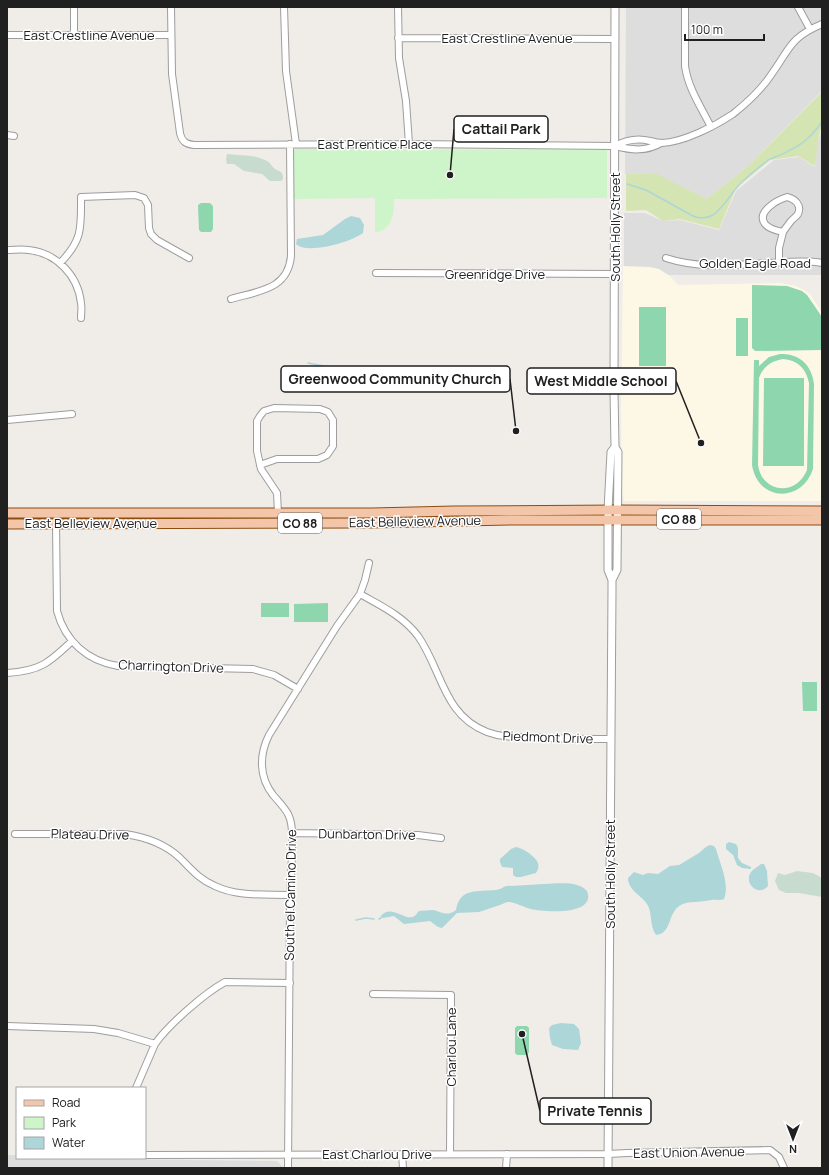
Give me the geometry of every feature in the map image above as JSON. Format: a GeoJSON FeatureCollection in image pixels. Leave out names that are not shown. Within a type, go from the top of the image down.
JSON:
{"type":"FeatureCollection","features":[{"type":"Feature","properties":{"kind":"main road","name":"East Belleview Avenue"},"geometry":{"type":"LineString","coordinates":[[7,513],[372,513],[468,511],[618,515],[822,511]]}},
{"type":"Feature","properties":{"kind":"main road","name":"East Belleview Avenue"},"geometry":{"type":"LineString","coordinates":[[7,524],[511,520],[608,515]]}},
{"type":"Feature","properties":{"kind":"main road","name":"East Belleview Avenue"},"geometry":{"type":"LineString","coordinates":[[618,515],[822,520]]}},
{"type":"Feature","properties":{"kind":"street"},"geometry":{"type":"LineString","coordinates":[[74,7],[74,35]]}},
{"type":"Feature","properties":{"kind":"street"},"geometry":{"type":"LineString","coordinates":[[171,7],[171,35]]}},
{"type":"Feature","properties":{"kind":"street"},"geometry":{"type":"LineString","coordinates":[[231,299],[273,286],[282,280],[288,272],[290,265],[293,144],[286,71],[284,7]]}},
{"type":"Feature","properties":{"kind":"street"},"geometry":{"type":"LineString","coordinates":[[398,7],[399,58],[406,96],[410,144]]}},
{"type":"Feature","properties":{"kind":"street","name":"South Holly Street"},"geometry":{"type":"LineString","coordinates":[[612,580],[617,570],[618,515],[618,452],[615,447],[615,7]]}},
{"type":"Feature","properties":{"kind":"street"},"geometry":{"type":"LineString","coordinates":[[685,7],[686,74],[690,86],[711,127]]}},
{"type":"Feature","properties":{"kind":"street"},"geometry":{"type":"LineString","coordinates":[[798,7],[810,29]]}},
{"type":"Feature","properties":{"kind":"street"},"geometry":{"type":"LineString","coordinates":[[615,146],[639,150],[654,147],[711,127],[733,113],[757,92],[771,75],[788,48],[796,39],[810,29],[822,24]]}},
{"type":"Feature","properties":{"kind":"street","name":"East Crestline Avenue"},"geometry":{"type":"LineString","coordinates":[[7,35],[171,35]]}},
{"type":"Feature","properties":{"kind":"street","name":"East Prentice Place"},"geometry":{"type":"LineString","coordinates":[[171,35],[171,61],[180,134],[184,142],[194,145],[410,144],[615,146]]}},
{"type":"Feature","properties":{"kind":"street","name":"East Crestline Avenue"},"geometry":{"type":"LineString","coordinates":[[398,38],[615,39]]}},
{"type":"Feature","properties":{"kind":"street"},"geometry":{"type":"LineString","coordinates":[[7,135],[14,136]]}},
{"type":"Feature","properties":{"kind":"street"},"geometry":{"type":"LineString","coordinates":[[615,146],[622,142],[634,140],[662,143]]}},
{"type":"Feature","properties":{"kind":"street"},"geometry":{"type":"LineString","coordinates":[[60,263],[72,250],[79,234],[81,224],[81,196],[135,195],[144,198],[148,205],[149,228],[151,234],[157,240],[189,258]]}},
{"type":"Feature","properties":{"kind":"street"},"geometry":{"type":"LineString","coordinates":[[779,262],[779,248],[783,232],[797,215],[799,209],[795,200],[789,198],[783,198],[772,205],[764,213],[763,218],[768,227],[783,232]]}},
{"type":"Feature","properties":{"kind":"street"},"geometry":{"type":"LineString","coordinates":[[7,250],[29,250],[44,254],[60,263],[73,279],[78,289],[81,303],[81,318]]}},
{"type":"Feature","properties":{"kind":"street","name":"Golden Eagle Road"},"geometry":{"type":"LineString","coordinates":[[666,258],[692,263],[716,265],[801,261],[822,263]]}},
{"type":"Feature","properties":{"kind":"street","name":"Greenridge Drive"},"geometry":{"type":"LineString","coordinates":[[376,273],[615,274]]}},
{"type":"Feature","properties":{"kind":"street"},"geometry":{"type":"LineString","coordinates":[[260,465],[277,460],[318,459],[327,455],[333,446],[333,420],[331,416],[328,412],[320,409],[274,408],[264,411],[260,416],[258,421],[257,451],[260,465],[277,493],[278,513]]}},
{"type":"Feature","properties":{"kind":"street"},"geometry":{"type":"LineString","coordinates":[[7,420],[72,414]]}},
{"type":"Feature","properties":{"kind":"street","name":"South Holly Street"},"geometry":{"type":"LineString","coordinates":[[608,1168],[612,580],[608,570],[608,515],[611,452],[615,447]]}},
{"type":"Feature","properties":{"kind":"street","name":"Charrington Drive"},"geometry":{"type":"LineString","coordinates":[[56,523],[57,610],[63,628],[72,641],[89,656],[109,664],[123,666],[253,669],[274,675],[298,689]]}},
{"type":"Feature","properties":{"kind":"street","name":"South el Camino Drive"},"geometry":{"type":"LineString","coordinates":[[288,1168],[290,895],[292,834],[288,813],[265,781],[261,764],[266,742],[337,626],[360,594],[369,564]]}},
{"type":"Feature","properties":{"kind":"street","name":"Piedmont Drive"},"geometry":{"type":"LineString","coordinates":[[360,594],[398,616],[417,635],[429,655],[449,700],[462,716],[476,727],[502,736],[611,739]]}},
{"type":"Feature","properties":{"kind":"street"},"geometry":{"type":"LineString","coordinates":[[7,673],[26,671],[43,666],[50,662],[72,641]]}},
{"type":"Feature","properties":{"kind":"street","name":"Plateau Drive"},"geometry":{"type":"LineString","coordinates":[[15,834],[125,834],[139,836],[164,845],[176,854],[193,873],[203,880],[224,890],[244,894],[290,895]]}},
{"type":"Feature","properties":{"kind":"street","name":"Dunbarton Drive"},"geometry":{"type":"LineString","coordinates":[[292,834],[418,835],[441,838]]}},
{"type":"Feature","properties":{"kind":"street"},"geometry":{"type":"LineString","coordinates":[[136,1087],[155,1044],[176,1021],[216,988],[225,982],[290,983]]}},
{"type":"Feature","properties":{"kind":"street","name":"Charlou Lane"},"geometry":{"type":"LineString","coordinates":[[373,994],[451,994],[450,1154]]}},
{"type":"Feature","properties":{"kind":"street"},"geometry":{"type":"LineString","coordinates":[[7,1026],[94,1029],[118,1033],[155,1044]]}},
{"type":"Feature","properties":{"kind":"street","name":"East Union Avenue"},"geometry":{"type":"LineString","coordinates":[[608,1154],[770,1150],[779,1157],[784,1168]]}},
{"type":"Feature","properties":{"kind":"street","name":"East Charlou Drive"},"geometry":{"type":"LineString","coordinates":[[146,1156],[288,1154],[608,1154]]}},
{"type":"Feature","properties":{"kind":"street"},"geometry":{"type":"LineString","coordinates":[[402,1154],[402,1168]]}},
{"type":"Feature","properties":{"kind":"street"},"geometry":{"type":"LineString","coordinates":[[506,1168],[507,1154]]}},
{"type":"Feature","properties":{"kind":"shaded area"},"geometry":{"type":"Polygon","coordinates":[[[626,7],[822,7],[822,91],[749,165],[707,199],[654,173],[625,174],[626,7]]]}},
{"type":"Feature","properties":{"kind":"shaded area"},"geometry":{"type":"Polygon","coordinates":[[[822,130],[822,275],[624,275],[624,213],[645,213],[663,221],[680,220],[719,230],[736,191],[774,160],[799,157],[815,167],[817,144],[822,130]]]}},
{"type":"Feature","properties":{"kind":"shaded area"},"geometry":{"type":"Polygon","coordinates":[[[623,266],[650,267],[659,269],[670,276],[678,285],[780,283],[796,286],[810,294],[822,312],[822,501],[624,501],[622,494],[621,408],[623,266]]]}},
{"type":"Feature","properties":{"kind":"shaded area"},"geometry":{"type":"Polygon","coordinates":[[[7,1155],[16,1155],[16,1159],[277,1161],[282,1166],[282,1168],[7,1168],[7,1155]]]}},
{"type":"Feature","properties":{"kind":"green space"},"geometry":{"type":"Polygon","coordinates":[[[822,92],[822,124],[815,166],[798,156],[770,160],[736,188],[719,229],[680,219],[663,221],[646,210],[626,211],[626,174],[655,173],[707,199],[749,165],[822,92]]]}},
{"type":"Feature","properties":{"kind":"green space"},"geometry":{"type":"Polygon","coordinates":[[[296,149],[607,150],[607,198],[394,199],[393,215],[389,224],[386,228],[375,233],[375,198],[293,199],[293,151],[296,149]]]}},
{"type":"Feature","properties":{"kind":"green space"},"geometry":{"type":"Polygon","coordinates":[[[227,154],[253,156],[262,159],[281,172],[283,179],[281,181],[270,181],[262,174],[244,171],[234,164],[227,164],[227,154]]]}},
{"type":"Feature","properties":{"kind":"green space"},"geometry":{"type":"Polygon","coordinates":[[[201,203],[210,203],[213,206],[213,229],[211,232],[201,232],[199,230],[198,205],[201,203]]]}},
{"type":"Feature","properties":{"kind":"green space"},"geometry":{"type":"Polygon","coordinates":[[[752,285],[787,286],[802,291],[807,295],[822,317],[822,350],[755,351],[752,348],[752,285]]]}},
{"type":"Feature","properties":{"kind":"green space"},"geometry":{"type":"Polygon","coordinates":[[[639,307],[666,307],[666,366],[639,366],[639,307]]]}},
{"type":"Feature","properties":{"kind":"green space"},"geometry":{"type":"Polygon","coordinates":[[[736,318],[748,318],[748,356],[736,356],[736,318]]]}},
{"type":"Feature","properties":{"kind":"green space"},"geometry":{"type":"Polygon","coordinates":[[[787,354],[799,358],[811,371],[814,384],[813,469],[807,480],[800,488],[781,494],[771,491],[763,486],[756,477],[752,465],[754,360],[759,360],[759,366],[769,357],[787,354]],[[783,359],[771,363],[765,368],[759,378],[758,465],[761,474],[766,481],[772,486],[780,488],[788,488],[795,485],[802,479],[807,470],[809,383],[803,369],[797,363],[783,359]]]}},
{"type":"Feature","properties":{"kind":"green space"},"geometry":{"type":"Polygon","coordinates":[[[764,378],[804,378],[804,466],[763,466],[764,378]]]}},
{"type":"Feature","properties":{"kind":"green space"},"geometry":{"type":"Polygon","coordinates":[[[261,603],[289,603],[289,617],[261,617],[261,603]]]}},
{"type":"Feature","properties":{"kind":"green space"},"geometry":{"type":"Polygon","coordinates":[[[328,603],[328,622],[294,622],[294,604],[328,603]]]}},
{"type":"Feature","properties":{"kind":"green space"},"geometry":{"type":"Polygon","coordinates":[[[802,682],[817,682],[817,711],[803,711],[802,682]]]}},
{"type":"Feature","properties":{"kind":"green space"},"geometry":{"type":"Polygon","coordinates":[[[797,871],[813,873],[822,878],[822,897],[799,893],[786,893],[779,890],[775,881],[778,873],[785,875],[797,871]]]}},
{"type":"Feature","properties":{"kind":"green space"},"geometry":{"type":"Polygon","coordinates":[[[517,1026],[527,1026],[529,1028],[529,1052],[527,1055],[517,1055],[515,1053],[515,1028],[517,1026]]]}},
{"type":"Feature","properties":{"kind":"water"},"geometry":{"type":"Polygon","coordinates":[[[351,216],[360,218],[364,225],[363,233],[357,237],[319,248],[302,247],[296,244],[297,239],[323,235],[351,216]]]}},
{"type":"Feature","properties":{"kind":"water"},"geometry":{"type":"Polygon","coordinates":[[[729,842],[736,844],[738,848],[738,858],[742,863],[751,867],[751,869],[742,868],[737,865],[733,855],[726,849],[726,844],[729,842]]]}},
{"type":"Feature","properties":{"kind":"water"},"geometry":{"type":"Polygon","coordinates":[[[710,845],[714,846],[716,849],[724,874],[726,893],[724,899],[681,905],[675,910],[667,928],[661,934],[656,935],[652,927],[649,908],[632,889],[628,878],[634,872],[643,875],[648,873],[658,874],[670,866],[679,865],[710,845]]]}},
{"type":"Feature","properties":{"kind":"water"},"geometry":{"type":"Polygon","coordinates":[[[516,847],[522,849],[536,860],[538,863],[538,870],[536,873],[516,877],[513,875],[513,868],[502,867],[500,859],[511,849],[516,847]]]}},
{"type":"Feature","properties":{"kind":"water"},"geometry":{"type":"Polygon","coordinates":[[[761,864],[764,864],[767,871],[768,886],[764,889],[757,890],[750,885],[749,876],[752,871],[761,864]]]}},
{"type":"Feature","properties":{"kind":"water"},"geometry":{"type":"Polygon","coordinates":[[[567,883],[578,885],[587,891],[588,899],[584,905],[577,908],[557,911],[531,909],[507,902],[479,912],[457,913],[442,928],[430,921],[404,924],[394,916],[383,918],[380,917],[384,913],[388,912],[409,917],[414,916],[419,911],[433,910],[450,913],[456,910],[461,897],[471,892],[496,890],[509,886],[567,883]]]}},
{"type":"Feature","properties":{"kind":"water"},"geometry":{"type":"Polygon","coordinates":[[[561,1023],[574,1024],[579,1029],[581,1043],[578,1050],[563,1049],[552,1045],[549,1028],[552,1025],[561,1023]]]}},
{"type":"Feature","properties":{"kind":"waterway"},"geometry":{"type":"LineString","coordinates":[[627,184],[646,190],[693,216],[705,218],[718,211],[736,188],[757,169],[770,159],[800,145],[812,135],[822,122]]}},
{"type":"Feature","properties":{"kind":"waterway"},"geometry":{"type":"LineString","coordinates":[[308,363],[329,367],[353,367],[354,369]]}},
{"type":"Feature","properties":{"kind":"waterway"},"geometry":{"type":"LineString","coordinates":[[356,920],[366,918],[374,919]]}},
{"type":"Feature","properties":{"kind":"place","name":"Cattail Park"},"geometry":{"type":"Point","coordinates":[450,175]}},
{"type":"Feature","properties":{"kind":"place","name":"Greenwood Community Church"},"geometry":{"type":"Point","coordinates":[516,431]}},
{"type":"Feature","properties":{"kind":"place","name":"West Middle School"},"geometry":{"type":"Point","coordinates":[701,443]}},
{"type":"Feature","properties":{"kind":"place","name":"Private Tennis"},"geometry":{"type":"Point","coordinates":[522,1034]}}]}
